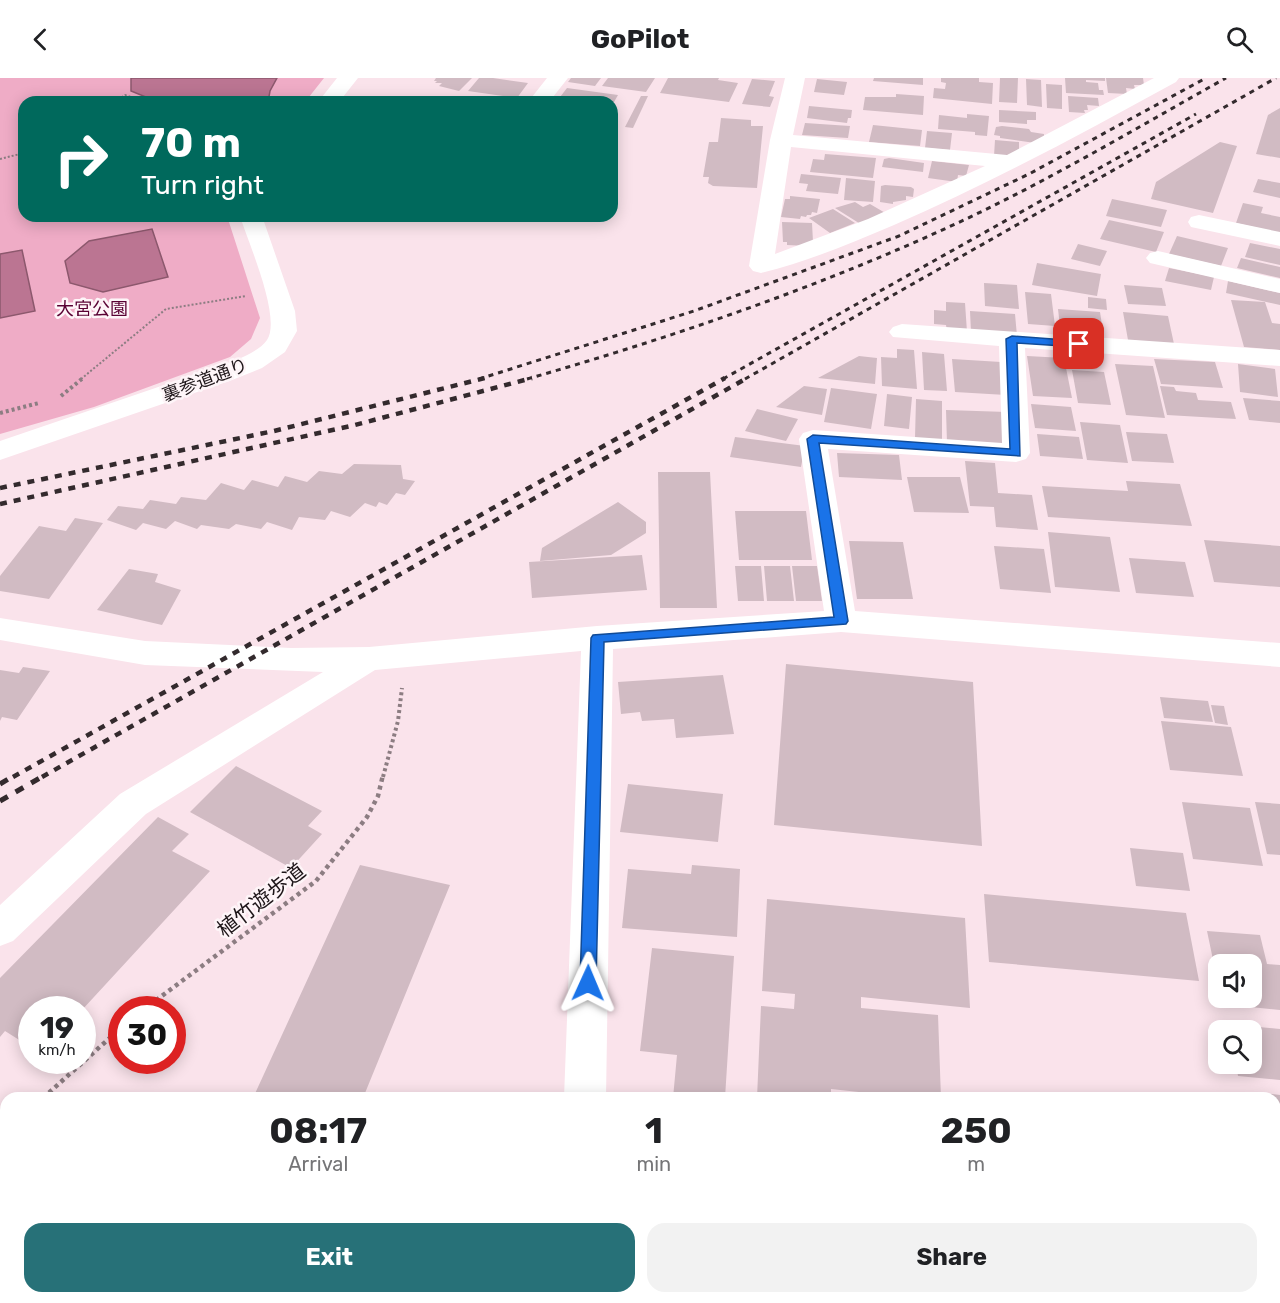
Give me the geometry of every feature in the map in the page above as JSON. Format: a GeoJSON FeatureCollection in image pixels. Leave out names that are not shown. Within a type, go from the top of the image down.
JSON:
{"type":"FeatureCollection","features":[{"type":"Feature","properties":{"kind":"street"},"geometry":{"type":"LineString","coordinates":[[333,96],[348,78]]}},
{"type":"Feature","properties":{"kind":"street"},"geometry":{"type":"LineString","coordinates":[[544,96],[558,78]]}},
{"type":"Feature","properties":{"kind":"street"},"geometry":{"type":"LineString","coordinates":[[795,78],[781,140],[761,266],[795,257],[916,208],[1014,162],[1169,78]]}},
{"type":"Feature","properties":{"kind":"street"},"geometry":{"type":"LineString","coordinates":[[781,140],[1014,162]]}},
{"type":"Feature","properties":{"kind":"street","name":"裏参道通り"},"geometry":{"type":"LineString","coordinates":[[0,450],[182,390],[253,362],[276,347],[284,331],[283,310],[253,222]]}},
{"type":"Feature","properties":{"kind":"street"},"geometry":{"type":"LineString","coordinates":[[1199,222],[1280,239]]}},
{"type":"Feature","properties":{"kind":"street"},"geometry":{"type":"LineString","coordinates":[[1158,258],[1280,286]]}},
{"type":"Feature","properties":{"kind":"street"},"geometry":{"type":"LineString","coordinates":[[902,332],[1280,358]]}},
{"type":"Feature","properties":{"kind":"street"},"geometry":{"type":"LineString","coordinates":[[841,621],[813,439],[1016,453],[1012,339]]}},
{"type":"Feature","properties":{"kind":"street"},"geometry":{"type":"LineString","coordinates":[[0,629],[145,653],[291,660],[369,659],[597,638],[841,621],[1280,655]]}},
{"type":"Feature","properties":{"kind":"street"},"geometry":{"type":"LineString","coordinates":[[585,1092],[597,638]]}},
{"type":"Feature","properties":{"kind":"street"},"geometry":{"type":"LineString","coordinates":[[0,929],[133,804],[369,659]]}},
{"type":"Feature","properties":{"kind":"path"},"geometry":{"type":"LineString","coordinates":[[0,159],[18,154]]}},
{"type":"Feature","properties":{"kind":"path"},"geometry":{"type":"LineString","coordinates":[[59,398],[166,309],[276,290]]}},
{"type":"Feature","properties":{"kind":"path"},"geometry":{"type":"LineString","coordinates":[[0,412],[49,400]]}},
{"type":"Feature","properties":{"kind":"path","name":"植竹遊歩道"},"geometry":{"type":"LineString","coordinates":[[162,996],[316,881],[367,817],[378,796],[398,721],[405,656]]}},
{"type":"Feature","properties":{"kind":"path"},"geometry":{"type":"LineString","coordinates":[[50,1092],[108,1040]]}},
{"type":"Feature","properties":{"kind":"green space","name":"大宮公園"},"geometry":{"type":"Polygon","coordinates":[[[0,78],[324,78],[310,96],[18,96],[18,222],[229,222],[260,318],[251,339],[230,357],[94,407],[0,434],[0,78]]]}},
{"type":"Feature","properties":{"kind":"shaded area"},"geometry":{"type":"Polygon","coordinates":[[[131,78],[277,78],[269,96],[143,96],[131,91],[131,78]]]}},
{"type":"Feature","properties":{"kind":"shaded area"},"geometry":{"type":"Polygon","coordinates":[[[152,229],[168,277],[103,292],[70,283],[65,261],[89,241],[152,229]]]}},
{"type":"Feature","properties":{"kind":"shaded area"},"geometry":{"type":"Polygon","coordinates":[[[22,250],[35,311],[0,318],[0,254],[22,250]]]}},
{"type":"Feature","properties":{"kind":"building"},"geometry":{"type":"Polygon","coordinates":[[[436,78],[472,78],[459,91],[439,86],[442,83],[435,83],[436,78]]]}},
{"type":"Feature","properties":{"kind":"building"},"geometry":{"type":"Polygon","coordinates":[[[479,78],[528,83],[518,96],[468,91],[479,78]]]}},
{"type":"Feature","properties":{"kind":"building"},"geometry":{"type":"Polygon","coordinates":[[[571,78],[601,78],[595,86],[568,82],[571,78]]]}},
{"type":"Feature","properties":{"kind":"building"},"geometry":{"type":"Polygon","coordinates":[[[608,78],[655,78],[646,92],[602,86],[608,78]]]}},
{"type":"Feature","properties":{"kind":"building"},"geometry":{"type":"Polygon","coordinates":[[[668,78],[719,78],[718,80],[738,83],[729,102],[660,93],[668,78]]]}},
{"type":"Feature","properties":{"kind":"building"},"geometry":{"type":"Polygon","coordinates":[[[874,78],[923,78],[923,85],[873,81],[874,78]]]}},
{"type":"Feature","properties":{"kind":"building"},"geometry":{"type":"Polygon","coordinates":[[[941,78],[979,78],[979,82],[993,83],[992,104],[933,98],[934,88],[945,89],[946,83],[941,82],[941,78]]]}},
{"type":"Feature","properties":{"kind":"building"},"geometry":{"type":"Polygon","coordinates":[[[1000,78],[1018,78],[1017,103],[999,102],[1000,78]]]}},
{"type":"Feature","properties":{"kind":"building"},"geometry":{"type":"Polygon","coordinates":[[[1065,78],[1105,78],[1105,81],[1086,80],[1086,82],[1098,83],[1099,90],[1103,90],[1104,95],[1066,93],[1065,78]]]}},
{"type":"Feature","properties":{"kind":"building"},"geometry":{"type":"Polygon","coordinates":[[[1106,78],[1143,78],[1144,85],[1134,85],[1135,89],[1126,88],[1127,94],[1108,93],[1106,78]]]}},
{"type":"Feature","properties":{"kind":"building"},"geometry":{"type":"Polygon","coordinates":[[[752,79],[775,81],[769,96],[774,97],[770,107],[742,104],[752,79]]]}},
{"type":"Feature","properties":{"kind":"building"},"geometry":{"type":"Polygon","coordinates":[[[817,79],[847,82],[844,95],[814,92],[817,79]]]}},
{"type":"Feature","properties":{"kind":"building"},"geometry":{"type":"Polygon","coordinates":[[[1026,79],[1041,80],[1042,107],[1027,105],[1026,79]]]}},
{"type":"Feature","properties":{"kind":"building"},"geometry":{"type":"Polygon","coordinates":[[[1046,84],[1062,85],[1062,109],[1047,108],[1046,84]]]}},
{"type":"Feature","properties":{"kind":"building"},"geometry":{"type":"Polygon","coordinates":[[[567,88],[618,95],[617,96],[561,96],[567,88]]]}},
{"type":"Feature","properties":{"kind":"building"},"geometry":{"type":"Polygon","coordinates":[[[896,94],[924,96],[923,115],[863,110],[865,97],[896,97],[896,94]]]}},
{"type":"Feature","properties":{"kind":"building"},"geometry":{"type":"Polygon","coordinates":[[[641,96],[648,96],[633,128],[625,127],[641,96]]]}},
{"type":"Feature","properties":{"kind":"building"},"geometry":{"type":"Polygon","coordinates":[[[1068,96],[1098,98],[1099,106],[1087,105],[1088,110],[1084,110],[1085,113],[1069,112],[1068,96]]]}},
{"type":"Feature","properties":{"kind":"building"},"geometry":{"type":"Polygon","coordinates":[[[809,106],[852,110],[851,118],[848,118],[847,123],[807,118],[809,106]]]}},
{"type":"Feature","properties":{"kind":"building"},"geometry":{"type":"Polygon","coordinates":[[[1280,108],[1280,158],[1256,154],[1268,115],[1280,108]]]}},
{"type":"Feature","properties":{"kind":"building"},"geometry":{"type":"Polygon","coordinates":[[[999,110],[1036,112],[1036,120],[1027,120],[1027,124],[999,122],[999,110]]]}},
{"type":"Feature","properties":{"kind":"building"},"geometry":{"type":"Polygon","coordinates":[[[967,114],[989,116],[987,136],[975,135],[975,132],[938,129],[939,115],[967,118],[967,114]]]}},
{"type":"Feature","properties":{"kind":"building"},"geometry":{"type":"Polygon","coordinates":[[[721,118],[751,120],[751,126],[763,126],[757,188],[713,186],[708,183],[709,177],[703,177],[709,142],[718,142],[721,118]]]}},
{"type":"Feature","properties":{"kind":"building"},"geometry":{"type":"Polygon","coordinates":[[[805,123],[850,126],[848,138],[802,135],[805,123]]]}},
{"type":"Feature","properties":{"kind":"building"},"geometry":{"type":"Polygon","coordinates":[[[873,125],[922,130],[920,146],[869,142],[873,125]]]}},
{"type":"Feature","properties":{"kind":"building"},"geometry":{"type":"Polygon","coordinates":[[[996,127],[1029,129],[1031,132],[1044,134],[1044,138],[1035,143],[1000,138],[994,135],[996,127]]]}},
{"type":"Feature","properties":{"kind":"building"},"geometry":{"type":"Polygon","coordinates":[[[927,131],[952,133],[950,150],[925,148],[927,131]]]}},
{"type":"Feature","properties":{"kind":"building"},"geometry":{"type":"Polygon","coordinates":[[[995,140],[1019,142],[1019,151],[1007,157],[994,156],[995,140]]]}},
{"type":"Feature","properties":{"kind":"building"},"geometry":{"type":"Polygon","coordinates":[[[1220,142],[1237,146],[1213,213],[1151,199],[1156,182],[1220,142]]]}},
{"type":"Feature","properties":{"kind":"building"},"geometry":{"type":"Polygon","coordinates":[[[825,154],[876,158],[873,178],[810,172],[813,159],[824,160],[825,154]]]}},
{"type":"Feature","properties":{"kind":"building"},"geometry":{"type":"Polygon","coordinates":[[[884,159],[924,163],[923,172],[882,167],[884,159]]]}},
{"type":"Feature","properties":{"kind":"building"},"geometry":{"type":"Polygon","coordinates":[[[932,161],[969,165],[966,176],[958,175],[957,182],[928,178],[932,161]]]}},
{"type":"Feature","properties":{"kind":"building"},"geometry":{"type":"Polygon","coordinates":[[[801,174],[841,178],[838,194],[806,191],[808,184],[799,183],[801,174]]]}},
{"type":"Feature","properties":{"kind":"building"},"geometry":{"type":"Polygon","coordinates":[[[846,178],[875,181],[873,202],[844,200],[846,178]]]}},
{"type":"Feature","properties":{"kind":"building"},"geometry":{"type":"Polygon","coordinates":[[[1258,179],[1280,183],[1280,198],[1253,192],[1258,179]]]}},
{"type":"Feature","properties":{"kind":"building"},"geometry":{"type":"Polygon","coordinates":[[[881,186],[911,187],[914,189],[913,197],[906,196],[906,200],[893,202],[893,204],[880,202],[881,186]]]}},
{"type":"Feature","properties":{"kind":"building"},"geometry":{"type":"Polygon","coordinates":[[[790,196],[820,199],[817,213],[812,212],[806,217],[801,216],[800,219],[781,217],[785,199],[790,199],[790,196]]]}},
{"type":"Feature","properties":{"kind":"building"},"geometry":{"type":"Polygon","coordinates":[[[1112,199],[1167,210],[1161,227],[1106,216],[1112,199]]]}},
{"type":"Feature","properties":{"kind":"building"},"geometry":{"type":"Polygon","coordinates":[[[855,202],[863,207],[870,204],[887,214],[862,225],[835,208],[855,202]]]}},
{"type":"Feature","properties":{"kind":"building"},"geometry":{"type":"Polygon","coordinates":[[[1243,203],[1263,207],[1261,213],[1280,217],[1280,233],[1236,223],[1243,203]]]}},
{"type":"Feature","properties":{"kind":"building"},"geometry":{"type":"Polygon","coordinates":[[[833,209],[855,223],[830,233],[809,218],[833,209]]]}},
{"type":"Feature","properties":{"kind":"building"},"geometry":{"type":"Polygon","coordinates":[[[1109,220],[1164,232],[1156,252],[1100,239],[1109,220]]]}},
{"type":"Feature","properties":{"kind":"building"},"geometry":{"type":"Polygon","coordinates":[[[782,222],[812,223],[813,242],[808,246],[787,245],[787,242],[783,242],[782,222]]]}},
{"type":"Feature","properties":{"kind":"building"},"geometry":{"type":"Polygon","coordinates":[[[1177,236],[1228,248],[1221,266],[1169,254],[1177,236]]]}},
{"type":"Feature","properties":{"kind":"building"},"geometry":{"type":"Polygon","coordinates":[[[1250,243],[1280,249],[1280,265],[1245,257],[1250,243]]]}},
{"type":"Feature","properties":{"kind":"building"},"geometry":{"type":"Polygon","coordinates":[[[1078,244],[1107,251],[1100,266],[1071,259],[1078,244]]]}},
{"type":"Feature","properties":{"kind":"building"},"geometry":{"type":"Polygon","coordinates":[[[1241,258],[1280,267],[1280,278],[1237,268],[1241,258]]]}},
{"type":"Feature","properties":{"kind":"building"},"geometry":{"type":"Polygon","coordinates":[[[1037,263],[1101,274],[1097,296],[1032,285],[1037,263]]]}},
{"type":"Feature","properties":{"kind":"building"},"geometry":{"type":"Polygon","coordinates":[[[1169,268],[1214,277],[1211,290],[1165,281],[1169,268]]]}},
{"type":"Feature","properties":{"kind":"building"},"geometry":{"type":"Polygon","coordinates":[[[1228,281],[1280,293],[1280,305],[1226,293],[1228,281]]]}},
{"type":"Feature","properties":{"kind":"building"},"geometry":{"type":"Polygon","coordinates":[[[984,283],[1017,285],[1019,309],[985,306],[984,283]]]}},
{"type":"Feature","properties":{"kind":"building"},"geometry":{"type":"Polygon","coordinates":[[[1124,285],[1162,288],[1166,306],[1128,304],[1124,285]]]}},
{"type":"Feature","properties":{"kind":"building"},"geometry":{"type":"Polygon","coordinates":[[[1025,292],[1051,294],[1055,326],[1028,324],[1025,292]]]}},
{"type":"Feature","properties":{"kind":"building"},"geometry":{"type":"Polygon","coordinates":[[[1088,297],[1106,299],[1107,310],[1088,308],[1088,297]]]}},
{"type":"Feature","properties":{"kind":"building"},"geometry":{"type":"Polygon","coordinates":[[[1231,300],[1265,302],[1272,323],[1280,324],[1280,350],[1244,347],[1231,300]]]}},
{"type":"Feature","properties":{"kind":"building"},"geometry":{"type":"Polygon","coordinates":[[[946,302],[965,303],[967,332],[947,331],[946,325],[934,324],[934,310],[946,311],[946,302]]]}},
{"type":"Feature","properties":{"kind":"building"},"geometry":{"type":"Polygon","coordinates":[[[1058,309],[1100,312],[1104,338],[1061,335],[1058,309]]]}},
{"type":"Feature","properties":{"kind":"building"},"geometry":{"type":"Polygon","coordinates":[[[970,311],[1015,314],[1017,336],[971,332],[970,311]]]}},
{"type":"Feature","properties":{"kind":"building"},"geometry":{"type":"Polygon","coordinates":[[[1123,312],[1168,316],[1174,344],[1128,340],[1123,312]]]}},
{"type":"Feature","properties":{"kind":"building"},"geometry":{"type":"Polygon","coordinates":[[[897,349],[914,350],[917,389],[882,386],[881,357],[897,358],[897,349]]]}},
{"type":"Feature","properties":{"kind":"building"},"geometry":{"type":"Polygon","coordinates":[[[922,352],[944,354],[947,391],[924,390],[922,352]]]}},
{"type":"Feature","properties":{"kind":"building"},"geometry":{"type":"Polygon","coordinates":[[[859,356],[877,358],[875,384],[818,378],[859,356]]]}},
{"type":"Feature","properties":{"kind":"building"},"geometry":{"type":"Polygon","coordinates":[[[1027,356],[1064,358],[1072,398],[1033,396],[1027,356]]]}},
{"type":"Feature","properties":{"kind":"building"},"geometry":{"type":"Polygon","coordinates":[[[952,359],[1001,362],[1006,395],[955,392],[952,359]]]}},
{"type":"Feature","properties":{"kind":"building"},"geometry":{"type":"Polygon","coordinates":[[[1154,359],[1215,362],[1223,388],[1161,384],[1154,359]]]}},
{"type":"Feature","properties":{"kind":"building"},"geometry":{"type":"Polygon","coordinates":[[[1115,364],[1153,366],[1165,418],[1126,415],[1115,364]]]}},
{"type":"Feature","properties":{"kind":"building"},"geometry":{"type":"Polygon","coordinates":[[[1238,364],[1275,369],[1278,397],[1240,392],[1238,364]]]}},
{"type":"Feature","properties":{"kind":"building"},"geometry":{"type":"Polygon","coordinates":[[[1072,370],[1104,372],[1111,405],[1078,403],[1072,370]]]}},
{"type":"Feature","properties":{"kind":"building"},"geometry":{"type":"Polygon","coordinates":[[[804,386],[827,389],[822,415],[776,407],[804,386]]]}},
{"type":"Feature","properties":{"kind":"building"},"geometry":{"type":"Polygon","coordinates":[[[1160,386],[1174,387],[1176,391],[1196,393],[1198,400],[1231,402],[1236,419],[1167,415],[1160,386]]]}},
{"type":"Feature","properties":{"kind":"building"},"geometry":{"type":"Polygon","coordinates":[[[831,388],[877,394],[871,429],[824,422],[831,388]]]}},
{"type":"Feature","properties":{"kind":"building"},"geometry":{"type":"Polygon","coordinates":[[[887,394],[912,397],[909,429],[884,426],[887,394]]]}},
{"type":"Feature","properties":{"kind":"building"},"geometry":{"type":"Polygon","coordinates":[[[1243,398],[1280,401],[1280,423],[1249,420],[1243,398]]]}},
{"type":"Feature","properties":{"kind":"building"},"geometry":{"type":"Polygon","coordinates":[[[916,399],[942,401],[942,441],[915,438],[916,399]]]}},
{"type":"Feature","properties":{"kind":"building"},"geometry":{"type":"Polygon","coordinates":[[[1031,404],[1071,407],[1076,431],[1035,428],[1031,404]]]}},
{"type":"Feature","properties":{"kind":"building"},"geometry":{"type":"Polygon","coordinates":[[[757,409],[798,419],[786,441],[745,431],[757,409]]]}},
{"type":"Feature","properties":{"kind":"building"},"geometry":{"type":"Polygon","coordinates":[[[946,410],[1007,412],[1010,449],[947,443],[946,410]]]}},
{"type":"Feature","properties":{"kind":"building"},"geometry":{"type":"Polygon","coordinates":[[[1080,422],[1120,425],[1128,463],[1087,460],[1080,422]]]}},
{"type":"Feature","properties":{"kind":"building"},"geometry":{"type":"Polygon","coordinates":[[[1126,432],[1167,434],[1174,463],[1132,461],[1126,432]]]}},
{"type":"Feature","properties":{"kind":"building"},"geometry":{"type":"Polygon","coordinates":[[[1037,434],[1079,437],[1083,459],[1040,456],[1037,434]]]}},
{"type":"Feature","properties":{"kind":"building"},"geometry":{"type":"Polygon","coordinates":[[[735,437],[805,446],[801,467],[730,457],[735,437]]]}},
{"type":"Feature","properties":{"kind":"building"},"geometry":{"type":"Polygon","coordinates":[[[837,453],[899,455],[902,480],[839,477],[837,453]]]}},
{"type":"Feature","properties":{"kind":"building"},"geometry":{"type":"Polygon","coordinates":[[[965,461],[995,463],[998,493],[1032,495],[1038,530],[996,527],[994,507],[970,506],[965,461]]]}},
{"type":"Feature","properties":{"kind":"building"},"geometry":{"type":"Polygon","coordinates":[[[354,464],[401,465],[403,479],[415,481],[405,495],[396,493],[387,505],[379,502],[376,507],[365,503],[350,517],[331,511],[325,520],[299,517],[292,530],[267,522],[261,529],[236,524],[229,529],[201,525],[197,529],[175,521],[166,529],[143,523],[136,530],[107,520],[118,506],[143,509],[150,500],[176,504],[181,497],[206,500],[221,483],[244,490],[252,480],[278,487],[285,476],[307,482],[319,471],[342,474],[354,464]]]}},
{"type":"Feature","properties":{"kind":"building"},"geometry":{"type":"Polygon","coordinates":[[[658,472],[710,472],[717,608],[660,608],[658,472]]]}},
{"type":"Feature","properties":{"kind":"building"},"geometry":{"type":"Polygon","coordinates":[[[907,477],[960,477],[969,513],[914,512],[907,477]]]}},
{"type":"Feature","properties":{"kind":"building"},"geometry":{"type":"Polygon","coordinates":[[[1126,481],[1180,484],[1192,526],[1048,517],[1042,486],[1128,491],[1126,481]]]}},
{"type":"Feature","properties":{"kind":"building"},"geometry":{"type":"Polygon","coordinates":[[[618,502],[646,522],[646,533],[611,555],[540,561],[542,548],[618,502]]]}},
{"type":"Feature","properties":{"kind":"building"},"geometry":{"type":"Polygon","coordinates":[[[735,511],[806,511],[812,560],[739,560],[735,511]]]}},
{"type":"Feature","properties":{"kind":"building"},"geometry":{"type":"Polygon","coordinates":[[[75,518],[103,523],[49,599],[0,591],[0,576],[39,526],[66,531],[75,518]]]}},
{"type":"Feature","properties":{"kind":"building"},"geometry":{"type":"Polygon","coordinates":[[[1048,532],[1110,537],[1120,592],[1055,587],[1048,532]]]}},
{"type":"Feature","properties":{"kind":"building"},"geometry":{"type":"Polygon","coordinates":[[[1204,540],[1280,546],[1280,587],[1214,582],[1204,540]]]}},
{"type":"Feature","properties":{"kind":"building"},"geometry":{"type":"Polygon","coordinates":[[[849,541],[903,542],[913,599],[857,599],[849,541]]]}},
{"type":"Feature","properties":{"kind":"building"},"geometry":{"type":"Polygon","coordinates":[[[994,546],[1044,549],[1051,593],[1000,589],[994,546]]]}},
{"type":"Feature","properties":{"kind":"building"},"geometry":{"type":"Polygon","coordinates":[[[642,555],[647,590],[532,598],[529,562],[642,555]]]}},
{"type":"Feature","properties":{"kind":"building"},"geometry":{"type":"Polygon","coordinates":[[[1129,558],[1185,562],[1194,597],[1136,593],[1129,558]]]}},
{"type":"Feature","properties":{"kind":"building"},"geometry":{"type":"Polygon","coordinates":[[[735,566],[761,566],[764,601],[738,601],[735,566]]]}},
{"type":"Feature","properties":{"kind":"building"},"geometry":{"type":"Polygon","coordinates":[[[764,566],[790,566],[794,601],[767,601],[764,566]]]}},
{"type":"Feature","properties":{"kind":"building"},"geometry":{"type":"Polygon","coordinates":[[[792,566],[817,566],[822,601],[796,601],[792,566]]]}},
{"type":"Feature","properties":{"kind":"building"},"geometry":{"type":"Polygon","coordinates":[[[129,569],[158,574],[155,582],[181,590],[162,625],[97,610],[129,569]]]}},
{"type":"Feature","properties":{"kind":"building"},"geometry":{"type":"Polygon","coordinates":[[[786,664],[973,682],[982,846],[774,825],[786,664]]]}},
{"type":"Feature","properties":{"kind":"building"},"geometry":{"type":"Polygon","coordinates":[[[23,667],[50,671],[17,720],[2,717],[0,721],[0,670],[19,673],[23,667]]]}},
{"type":"Feature","properties":{"kind":"building"},"geometry":{"type":"Polygon","coordinates":[[[723,675],[734,734],[676,738],[674,719],[642,721],[640,712],[621,714],[618,682],[723,675]]]}},
{"type":"Feature","properties":{"kind":"building"},"geometry":{"type":"Polygon","coordinates":[[[1160,697],[1208,701],[1213,722],[1164,718],[1160,697]]]}},
{"type":"Feature","properties":{"kind":"building"},"geometry":{"type":"Polygon","coordinates":[[[1211,705],[1224,706],[1228,725],[1215,723],[1211,705]]]}},
{"type":"Feature","properties":{"kind":"building"},"geometry":{"type":"Polygon","coordinates":[[[1161,721],[1231,727],[1243,776],[1170,770],[1161,721]]]}},
{"type":"Feature","properties":{"kind":"building"},"geometry":{"type":"Polygon","coordinates":[[[236,766],[322,811],[308,826],[322,834],[291,868],[190,812],[236,766]]]}},
{"type":"Feature","properties":{"kind":"building"},"geometry":{"type":"Polygon","coordinates":[[[628,784],[723,794],[718,842],[620,832],[628,784]]]}},
{"type":"Feature","properties":{"kind":"building"},"geometry":{"type":"Polygon","coordinates":[[[1182,802],[1250,808],[1263,866],[1193,859],[1182,802]]]}},
{"type":"Feature","properties":{"kind":"building"},"geometry":{"type":"Polygon","coordinates":[[[1255,802],[1280,804],[1280,855],[1267,854],[1255,802]]]}},
{"type":"Feature","properties":{"kind":"building"},"geometry":{"type":"Polygon","coordinates":[[[158,817],[189,834],[172,851],[210,871],[95,996],[18,996],[18,1039],[5,1031],[0,1037],[0,978],[158,817]]]}},
{"type":"Feature","properties":{"kind":"building"},"geometry":{"type":"Polygon","coordinates":[[[1130,848],[1183,853],[1190,891],[1136,886],[1130,848]]]}},
{"type":"Feature","properties":{"kind":"building"},"geometry":{"type":"Polygon","coordinates":[[[360,865],[450,885],[365,1092],[256,1092],[360,865]]]}},
{"type":"Feature","properties":{"kind":"building"},"geometry":{"type":"Polygon","coordinates":[[[692,865],[740,869],[737,937],[622,928],[628,869],[691,874],[692,865]]]}},
{"type":"Feature","properties":{"kind":"building"},"geometry":{"type":"Polygon","coordinates":[[[984,894],[1186,913],[1199,981],[989,962],[984,894]]]}},
{"type":"Feature","properties":{"kind":"building"},"geometry":{"type":"Polygon","coordinates":[[[767,899],[965,918],[970,1008],[861,997],[861,1008],[938,1015],[941,1092],[859,1092],[831,1089],[831,1092],[757,1092],[761,1006],[794,1009],[795,994],[762,991],[767,899]]]}},
{"type":"Feature","properties":{"kind":"building"},"geometry":{"type":"Polygon","coordinates":[[[1207,931],[1260,935],[1267,964],[1280,965],[1280,1010],[1261,1008],[1262,954],[1212,954],[1207,931]]]}},
{"type":"Feature","properties":{"kind":"building"},"geometry":{"type":"Polygon","coordinates":[[[652,948],[734,956],[725,1092],[674,1092],[677,1055],[640,1051],[652,948]]]}},
{"type":"Feature","properties":{"kind":"building"},"geometry":{"type":"Polygon","coordinates":[[[1262,1027],[1280,1029],[1280,1080],[1238,1076],[1238,1074],[1262,1074],[1262,1027]]]}},
{"type":"Feature","properties":{"kind":"railway"},"geometry":{"type":"LineString","coordinates":[[479,379],[694,311],[899,236],[1029,174],[1206,78]]}},
{"type":"Feature","properties":{"kind":"railway"},"geometry":{"type":"LineString","coordinates":[[527,379],[750,308],[913,243],[1032,186],[1226,78]]}},
{"type":"Feature","properties":{"kind":"railway"},"geometry":{"type":"LineString","coordinates":[[745,379],[1276,78]]}},
{"type":"Feature","properties":{"kind":"railway"},"geometry":{"type":"LineString","coordinates":[[723,379],[1196,114]]}},
{"type":"Feature","properties":{"kind":"railway"},"geometry":{"type":"LineString","coordinates":[[0,488],[274,431],[485,378]]}},
{"type":"Feature","properties":{"kind":"railway"},"geometry":{"type":"LineString","coordinates":[[0,504],[355,425],[532,378]]}},
{"type":"Feature","properties":{"kind":"railway"},"geometry":{"type":"LineString","coordinates":[[13,777],[725,378]]}},
{"type":"Feature","properties":{"kind":"railway"},"geometry":{"type":"LineString","coordinates":[[42,777],[747,378]]}},
{"type":"Feature","properties":{"kind":"railway"},"geometry":{"type":"LineString","coordinates":[[0,784],[15,775]]}},
{"type":"Feature","properties":{"kind":"railway"},"geometry":{"type":"LineString","coordinates":[[0,801],[45,775]]}},
{"type":"Feature","properties":{"kind":"route"},"geometry":{"type":"LineString","coordinates":[[588,983],[597,638],[841,621],[813,439],[1016,453],[1012,339],[1079,344]]}}]}
